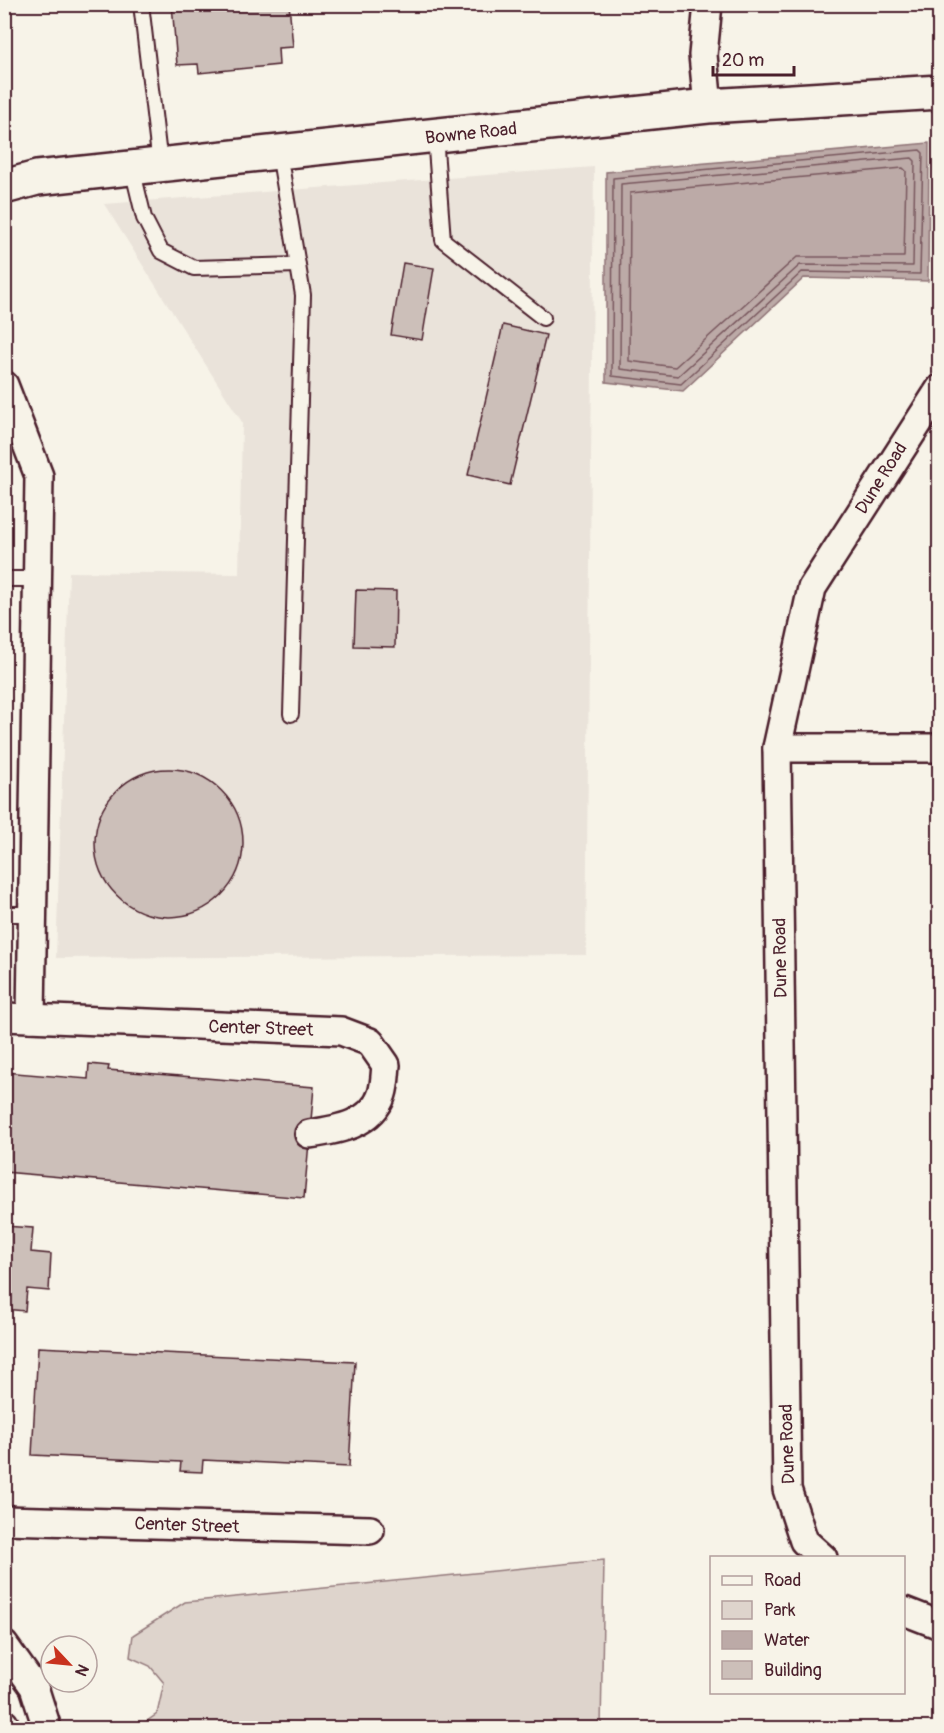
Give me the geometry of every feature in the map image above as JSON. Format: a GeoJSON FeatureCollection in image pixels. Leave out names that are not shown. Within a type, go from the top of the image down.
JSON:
{"type":"FeatureCollection","features":[{"type":"Feature","properties":{"kind":"street"},"geometry":{"type":"LineString","coordinates":[[708,4],[704,55],[708,106]]}},
{"type":"Feature","properties":{"kind":"street","name":"Bowne Road"},"geometry":{"type":"LineString","coordinates":[[4,187],[37,178],[708,106],[939,92]]}},
{"type":"Feature","properties":{"kind":"street"},"geometry":{"type":"LineString","coordinates":[[4,385],[39,476],[32,914],[18,1018]]}},
{"type":"Feature","properties":{"kind":"street","name":"Dune Road"},"geometry":{"type":"LineString","coordinates":[[822,1556],[804,1540],[787,1489],[777,748],[812,588],[939,389]]}},
{"type":"Feature","properties":{"kind":"street"},"geometry":{"type":"LineString","coordinates":[[777,748],[939,748]]}},
{"type":"Feature","properties":{"kind":"street","name":"Center Street"},"geometry":{"type":"LineString","coordinates":[[18,1018],[341,1031],[370,1042],[386,1065],[382,1096],[364,1119],[340,1129],[309,1134]]}},
{"type":"Feature","properties":{"kind":"street","name":"Center Street"},"geometry":{"type":"LineString","coordinates":[[4,1520],[370,1530]]}},
{"type":"Feature","properties":{"kind":"street"},"geometry":{"type":"LineString","coordinates":[[905,1612],[939,1625]]}},
{"type":"Feature","properties":{"kind":"street"},"geometry":{"type":"LineString","coordinates":[[4,1645],[34,1687],[47,1728]]}},
{"type":"Feature","properties":{"kind":"lane"},"geometry":{"type":"LineString","coordinates":[[141,4],[146,167],[144,218],[161,251],[194,268],[298,265]]}},
{"type":"Feature","properties":{"kind":"lane"},"geometry":{"type":"LineString","coordinates":[[435,136],[443,240],[543,318]]}},
{"type":"Feature","properties":{"kind":"lane"},"geometry":{"type":"LineString","coordinates":[[279,153],[303,295],[291,714]]}},
{"type":"Feature","properties":{"kind":"lane"},"geometry":{"type":"LineString","coordinates":[[4,579],[37,579]]}},
{"type":"Feature","properties":{"kind":"lane"},"geometry":{"type":"LineString","coordinates":[[4,914],[32,914]]}},
{"type":"Feature","properties":{"kind":"shaded area"},"geometry":{"type":"Polygon","coordinates":[[[594,167],[586,955],[56,958],[69,572],[239,574],[242,422],[104,204],[594,167]]]}},
{"type":"Feature","properties":{"kind":"green space"},"geometry":{"type":"Polygon","coordinates":[[[604,1560],[601,1728],[137,1728],[157,1714],[164,1683],[150,1666],[130,1657],[133,1635],[185,1602],[604,1560]]]}},
{"type":"Feature","properties":{"kind":"water"},"geometry":{"type":"Polygon","coordinates":[[[929,143],[928,281],[804,278],[683,391],[606,382],[606,172],[929,143]]]}},
{"type":"Feature","properties":{"kind":"building"},"geometry":{"type":"Polygon","coordinates":[[[172,4],[289,4],[293,47],[278,48],[279,65],[199,73],[198,64],[177,65],[172,4]]]}},
{"type":"Feature","properties":{"kind":"building"},"geometry":{"type":"Polygon","coordinates":[[[403,263],[434,268],[422,340],[391,335],[403,263]]]}},
{"type":"Feature","properties":{"kind":"building"},"geometry":{"type":"Polygon","coordinates":[[[503,325],[546,335],[510,485],[468,475],[503,325]]]}},
{"type":"Feature","properties":{"kind":"building"},"geometry":{"type":"Polygon","coordinates":[[[356,590],[396,591],[395,647],[354,646],[356,590]]]}},
{"type":"Feature","properties":{"kind":"building"},"geometry":{"type":"Polygon","coordinates":[[[169,769],[197,775],[221,791],[237,815],[243,843],[237,871],[221,895],[197,911],[169,917],[141,911],[117,895],[101,871],[95,843],[101,815],[117,791],[141,775],[169,769]]]}},
{"type":"Feature","properties":{"kind":"building"},"geometry":{"type":"Polygon","coordinates":[[[89,1064],[109,1066],[108,1070],[314,1087],[304,1198],[4,1172],[4,1072],[88,1079],[89,1064]]]}},
{"type":"Feature","properties":{"kind":"building"},"geometry":{"type":"Polygon","coordinates":[[[4,1226],[33,1228],[31,1252],[51,1254],[49,1291],[27,1289],[25,1311],[4,1309],[4,1226]]]}},
{"type":"Feature","properties":{"kind":"building"},"geometry":{"type":"Polygon","coordinates":[[[38,1347],[355,1362],[349,1467],[203,1460],[202,1472],[180,1471],[181,1462],[32,1455],[38,1347]]]}}]}
